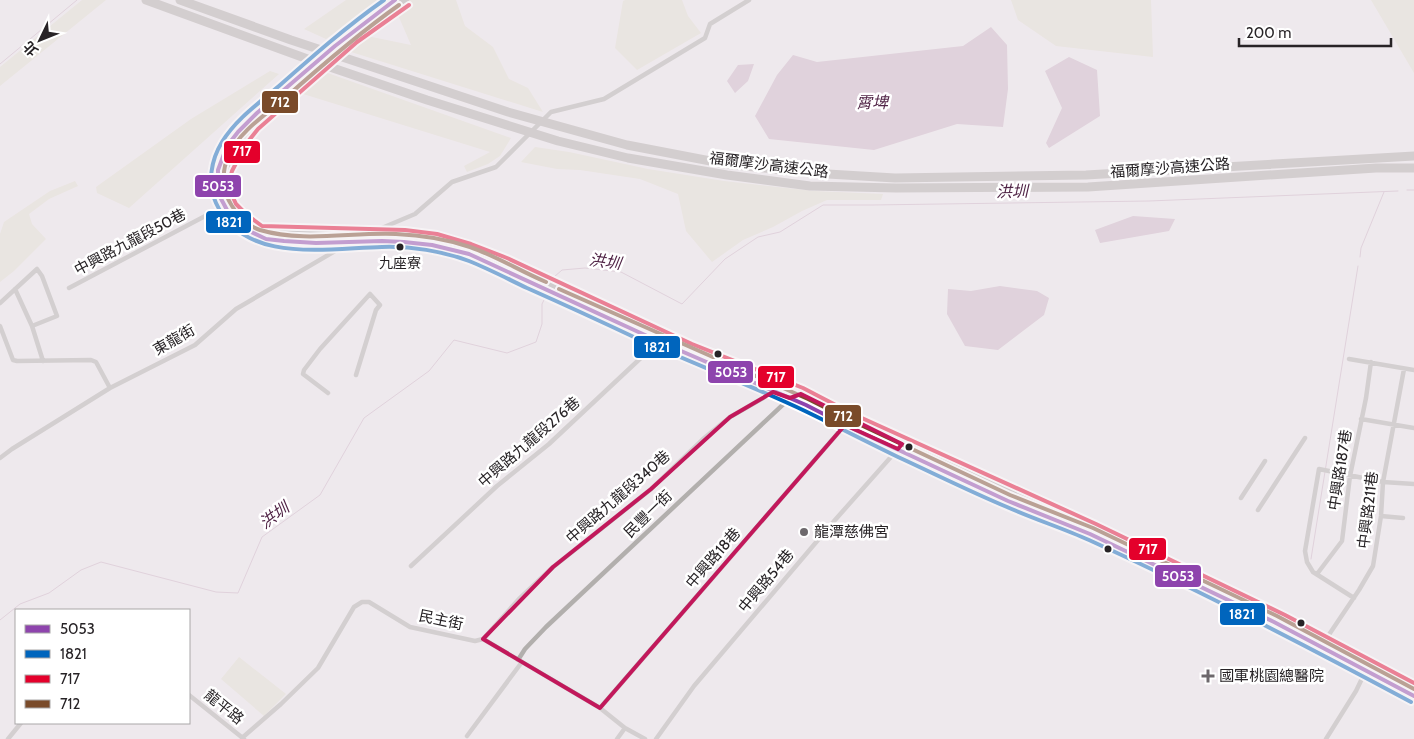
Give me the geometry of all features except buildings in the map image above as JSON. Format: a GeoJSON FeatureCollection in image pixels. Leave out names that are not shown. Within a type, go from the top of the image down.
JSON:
{"type":"FeatureCollection","features":[{"type":"Feature","properties":{"kind":"highway","name":"福爾摩沙高速公路"},"geometry":{"type":"LineString","coordinates":[[146,0],[380,84],[483,119],[558,141],[628,158],[810,186],[896,188],[1088,187],[1376,168],[1414,168]]}},
{"type":"Feature","properties":{"kind":"highway","name":"福爾摩沙高速公路"},"geometry":{"type":"LineString","coordinates":[[180,0],[291,40],[508,112],[627,145],[726,164],[811,173],[895,178],[1086,175],[1414,156]]}},
{"type":"Feature","properties":{"kind":"main road"},"geometry":{"type":"LineString","coordinates":[[395,0],[350,35],[251,123],[231,154],[226,166],[222,188],[226,205],[240,226],[257,236],[274,240],[394,240],[447,248],[469,254],[544,286]]}},
{"type":"Feature","properties":{"kind":"main road"},"geometry":{"type":"LineString","coordinates":[[350,35],[405,0]]}},
{"type":"Feature","properties":{"kind":"main road"},"geometry":{"type":"LineString","coordinates":[[226,205],[244,222],[260,232],[358,239],[405,236],[436,240],[505,264],[556,292],[773,392],[790,398],[845,426],[900,447],[1094,530],[1324,642],[1414,696]]}},
{"type":"Feature","properties":{"kind":"main road"},"geometry":{"type":"LineString","coordinates":[[660,339],[801,394],[900,447],[1008,501],[1090,534],[1414,690]]}},
{"type":"Feature","properties":{"kind":"street","name":"東龍街"},"geometry":{"type":"LineString","coordinates":[[0,458],[110,388],[195,345],[236,309],[337,249],[415,214],[452,182],[501,164],[518,144],[551,112],[604,99],[705,38],[710,24],[749,0]]}},
{"type":"Feature","properties":{"kind":"street","name":"中興路九龍段50巷"},"geometry":{"type":"LineString","coordinates":[[69,288],[226,205]]}},
{"type":"Feature","properties":{"kind":"street"},"geometry":{"type":"LineString","coordinates":[[0,303],[37,269],[42,276],[57,316],[32,326]]}},
{"type":"Feature","properties":{"kind":"street"},"geometry":{"type":"LineString","coordinates":[[15,290],[32,326],[43,361]]}},
{"type":"Feature","properties":{"kind":"street"},"geometry":{"type":"LineString","coordinates":[[328,393],[303,374],[304,370],[320,349],[370,294],[380,304],[376,310],[356,375]]}},
{"type":"Feature","properties":{"kind":"street"},"geometry":{"type":"LineString","coordinates":[[0,326],[12,360],[91,360],[96,362],[110,388]]}},
{"type":"Feature","properties":{"kind":"street","name":"中興路九龍段276巷"},"geometry":{"type":"LineString","coordinates":[[411,566],[497,486],[549,444],[660,339]]}},
{"type":"Feature","properties":{"kind":"street"},"geometry":{"type":"LineString","coordinates":[[1349,359],[1414,370]]}},
{"type":"Feature","properties":{"kind":"street","name":"中興路187巷"},"geometry":{"type":"LineString","coordinates":[[1317,574],[1342,541],[1350,476],[1366,398],[1371,362]]}},
{"type":"Feature","properties":{"kind":"street","name":"中興路211巷"},"geometry":{"type":"LineString","coordinates":[[1324,642],[1373,566],[1381,516],[1383,482],[1404,368]]}},
{"type":"Feature","properties":{"kind":"street","name":"中興路九龍段340巷"},"geometry":{"type":"LineString","coordinates":[[483,639],[519,599],[553,567],[651,489],[703,439],[730,417],[780,386]]}},
{"type":"Feature","properties":{"kind":"street","name":"民豐一街"},"geometry":{"type":"LineString","coordinates":[[467,736],[520,661],[525,649],[546,627],[790,398],[801,394]]}},
{"type":"Feature","properties":{"kind":"street"},"geometry":{"type":"LineString","coordinates":[[1361,419],[1414,428]]}},
{"type":"Feature","properties":{"kind":"street","name":"中興路18巷"},"geometry":{"type":"LineString","coordinates":[[600,708],[845,426]]}},
{"type":"Feature","properties":{"kind":"street"},"geometry":{"type":"LineString","coordinates":[[1258,510],[1305,438]]}},
{"type":"Feature","properties":{"kind":"street","name":"中興路54巷"},"geometry":{"type":"LineString","coordinates":[[656,739],[694,686],[835,520],[900,447]]}},
{"type":"Feature","properties":{"kind":"street"},"geometry":{"type":"LineString","coordinates":[[1240,498],[1265,461]]}},
{"type":"Feature","properties":{"kind":"street"},"geometry":{"type":"LineString","coordinates":[[1354,598],[1313,572],[1306,562],[1305,551],[1323,470],[1383,482],[1414,484]]}},
{"type":"Feature","properties":{"kind":"street"},"geometry":{"type":"LineString","coordinates":[[1381,516],[1404,518]]}},
{"type":"Feature","properties":{"kind":"street","name":"民主街"},"geometry":{"type":"LineString","coordinates":[[243,738],[318,668],[354,607],[362,602],[369,602],[410,627],[475,641],[483,639],[600,708],[625,728],[645,739]]}},
{"type":"Feature","properties":{"kind":"street"},"geometry":{"type":"LineString","coordinates":[[1326,739],[1356,691],[1367,668]]}},
{"type":"Feature","properties":{"kind":"street","name":"龍平路"},"geometry":{"type":"LineString","coordinates":[[190,696],[243,738]]}},
{"type":"Feature","properties":{"kind":"street"},"geometry":{"type":"LineString","coordinates":[[8,739],[20,724]]}},
{"type":"Feature","properties":{"kind":"street"},"geometry":{"type":"LineString","coordinates":[[617,739],[625,728]]}},
{"type":"Feature","properties":{"kind":"highlighted area"},"geometry":{"type":"Polygon","coordinates":[[[773,392],[790,398],[801,394],[902,444],[898,449],[845,425],[600,708],[483,639],[553,567],[651,489],[730,417],[773,392]]]}},
{"type":"Feature","properties":{"kind":"shaded area"},"geometry":{"type":"Polygon","coordinates":[[[82,0],[106,0],[0,86],[0,67],[82,0]]]}},
{"type":"Feature","properties":{"kind":"shaded area"},"geometry":{"type":"Polygon","coordinates":[[[346,0],[380,0],[326,39],[304,29],[346,0]]]}},
{"type":"Feature","properties":{"kind":"shaded area"},"geometry":{"type":"Polygon","coordinates":[[[406,0],[456,0],[465,26],[493,47],[509,79],[528,88],[543,112],[348,51],[362,35],[411,45],[395,8],[406,0]]]}},
{"type":"Feature","properties":{"kind":"shaded area"},"geometry":{"type":"Polygon","coordinates":[[[682,0],[688,16],[701,33],[637,70],[615,48],[623,1],[682,0]]]}},
{"type":"Feature","properties":{"kind":"shaded area"},"geometry":{"type":"Polygon","coordinates":[[[1011,0],[1151,0],[1153,57],[1056,46],[1018,20],[1011,0]]]}},
{"type":"Feature","properties":{"kind":"shaded area"},"geometry":{"type":"Polygon","coordinates":[[[1371,0],[1414,0],[1414,73],[1371,0]]]}},
{"type":"Feature","properties":{"kind":"shaded area"},"geometry":{"type":"Polygon","coordinates":[[[270,71],[279,74],[129,208],[97,193],[96,187],[191,119],[270,71]]]}},
{"type":"Feature","properties":{"kind":"shaded area"},"geometry":{"type":"Polygon","coordinates":[[[322,71],[511,138],[500,156],[488,164],[467,172],[464,166],[490,152],[300,93],[322,71]]]}},
{"type":"Feature","properties":{"kind":"shaded area"},"geometry":{"type":"Polygon","coordinates":[[[535,147],[569,152],[648,169],[724,181],[814,191],[883,194],[881,200],[827,200],[743,240],[712,262],[686,231],[678,194],[640,179],[580,170],[557,169],[521,162],[535,147]]]}},
{"type":"Feature","properties":{"kind":"shaded area"},"geometry":{"type":"Polygon","coordinates":[[[75,181],[78,186],[49,199],[29,214],[32,224],[46,239],[14,271],[0,282],[0,234],[4,222],[50,191],[75,181]]]}},
{"type":"Feature","properties":{"kind":"shaded area"},"geometry":{"type":"Polygon","coordinates":[[[239,657],[286,694],[264,716],[221,679],[239,657]]]}},
{"type":"Feature","properties":{"kind":"water","name":"霄埤"},"geometry":{"type":"Polygon","coordinates":[[[991,27],[1007,45],[1008,89],[1003,127],[957,124],[874,150],[769,139],[755,116],[777,75],[793,55],[817,62],[963,46],[991,27]]]}},
{"type":"Feature","properties":{"kind":"water"},"geometry":{"type":"Polygon","coordinates":[[[1069,57],[1097,70],[1100,116],[1049,148],[1046,143],[1062,108],[1045,71],[1069,57]]]}},
{"type":"Feature","properties":{"kind":"water"},"geometry":{"type":"Polygon","coordinates":[[[754,64],[748,81],[735,93],[727,81],[738,65],[754,64]]]}},
{"type":"Feature","properties":{"kind":"water"},"geometry":{"type":"Polygon","coordinates":[[[1133,216],[1175,219],[1169,231],[1100,243],[1095,230],[1133,216]]]}},
{"type":"Feature","properties":{"kind":"water"},"geometry":{"type":"Polygon","coordinates":[[[1000,286],[1037,291],[1049,298],[1044,315],[998,350],[965,346],[947,314],[948,289],[971,291],[1000,286]]]}},
{"type":"Feature","properties":{"kind":"waterway"},"geometry":{"type":"LineString","coordinates":[[0,64],[77,0]]}},
{"type":"Feature","properties":{"kind":"waterway","name":"洪圳"},"geometry":{"type":"LineString","coordinates":[[1407,190],[1414,190]]}},
{"type":"Feature","properties":{"kind":"waterway","name":"洪圳"},"geometry":{"type":"LineString","coordinates":[[552,282],[554,277],[562,270],[585,268],[621,272],[682,304],[725,259],[758,237],[780,232],[823,205],[1149,201],[1398,191]]}},
{"type":"Feature","properties":{"kind":"waterway"},"geometry":{"type":"LineString","coordinates":[[1360,257],[1361,248],[1384,192]]}},
{"type":"Feature","properties":{"kind":"waterway"},"geometry":{"type":"LineString","coordinates":[[1311,559],[1358,266]]}},
{"type":"Feature","properties":{"kind":"waterway","name":"洪圳"},"geometry":{"type":"LineString","coordinates":[[0,620],[20,604],[49,593],[81,570],[101,562],[216,592],[238,593],[262,537],[320,495],[364,418],[429,371],[454,340],[507,353],[536,342],[542,324],[542,304],[548,292]]}},
{"type":"Feature","properties":{"kind":"transit line","name":"1821"},"geometry":{"type":"LineString","coordinates":[[384,0],[330,41],[248,112],[222,142],[213,164],[211,180],[213,195],[229,223],[246,236],[267,244],[289,249],[404,247],[459,257],[636,338],[784,401],[980,495],[1079,536],[1171,578],[1252,618],[1411,702]]}},
{"type":"Feature","properties":{"kind":"transit line","name":"5053"},"geometry":{"type":"LineString","coordinates":[[395,0],[335,46],[257,113],[227,146],[218,170],[219,195],[227,210],[247,230],[266,239],[284,241],[316,243],[404,242],[432,245],[469,254],[658,341],[806,405],[1008,501],[1090,534],[1274,622],[1414,696]]}},
{"type":"Feature","properties":{"kind":"transit line","name":"712"},"geometry":{"type":"LineString","coordinates":[[399,5],[340,50],[253,124],[239,139],[226,161],[224,174],[226,194],[234,210],[251,226],[277,234],[293,236],[396,234],[414,235],[461,244],[499,259],[546,282]]}},
{"type":"Feature","properties":{"kind":"transit line","name":"717"},"geometry":{"type":"LineString","coordinates":[[409,5],[357,42],[258,129],[246,144],[232,171],[229,182],[231,193],[236,204],[262,226],[405,230],[437,234],[471,244],[507,258],[692,344],[803,388],[853,414],[1096,524],[1285,615],[1414,683]]}},
{"type":"Feature","properties":{"kind":"transit line","name":"712"},"geometry":{"type":"LineString","coordinates":[[559,289],[808,399],[1010,495],[1093,528],[1277,616],[1414,689]]}},
{"type":"Feature","properties":{"kind":"place","name":"九座寮"},"geometry":{"type":"Point","coordinates":[400,247]}},
{"type":"Feature","properties":{"kind":"place","name":"龍潭慈佛宮"},"geometry":{"type":"Point","coordinates":[804,532]}},
{"type":"Feature","properties":{"kind":"place","name":"國軍桃園總醫院"},"geometry":{"type":"Point","coordinates":[1208,676]}}]}
